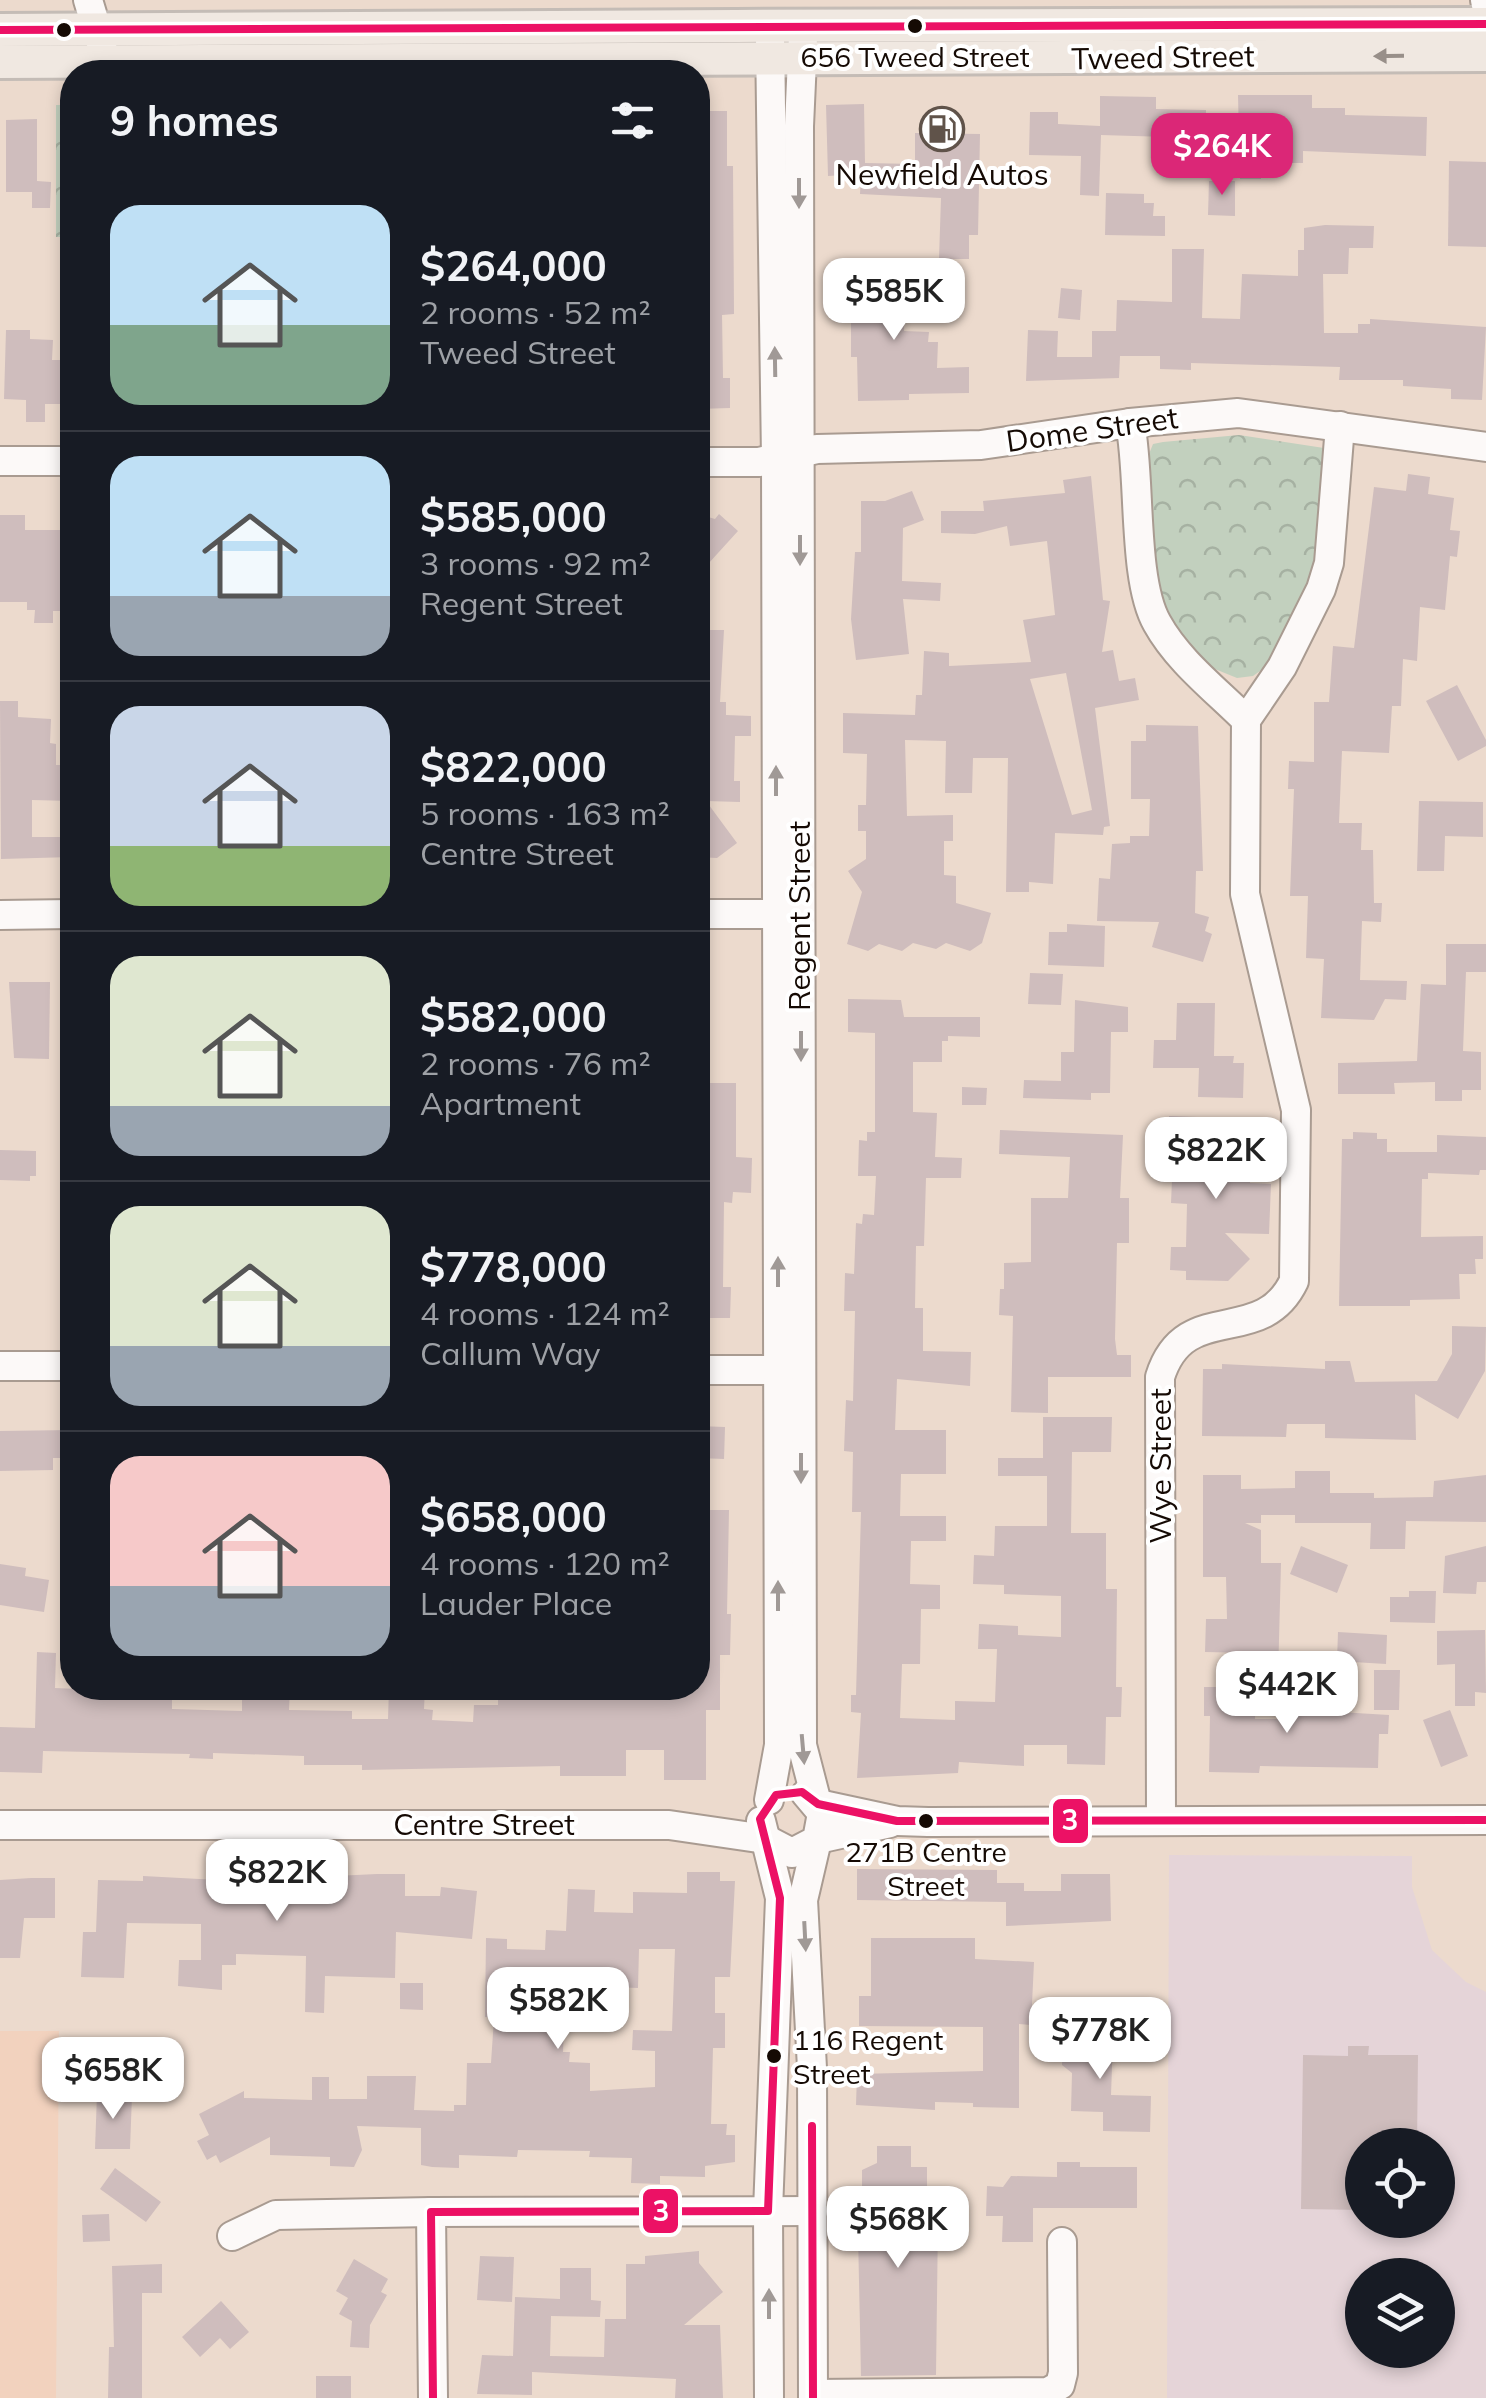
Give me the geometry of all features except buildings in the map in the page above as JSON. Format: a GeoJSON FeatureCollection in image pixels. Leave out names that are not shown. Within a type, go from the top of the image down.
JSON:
{"type":"FeatureCollection","features":[{"type":"Feature","properties":{"kind":"main road","name":"Tweed Street"},"geometry":{"type":"LineString","coordinates":[[804,43],[1003,11],[1486,24]]}},
{"type":"Feature","properties":{"kind":"main road","name":"Tweed Street"},"geometry":{"type":"LineString","coordinates":[[0,30],[97,30],[301,45],[804,43],[1004,59],[1486,55]]}},
{"type":"Feature","properties":{"kind":"main road","name":"Tweed Street"},"geometry":{"type":"LineString","coordinates":[[0,62],[97,30]]}},
{"type":"Feature","properties":{"kind":"street"},"geometry":{"type":"LineString","coordinates":[[1003,11],[1004,59]]}},
{"type":"Feature","properties":{"kind":"street","name":"Regent Street"},"geometry":{"type":"LineString","coordinates":[[770,43],[788,456]]}},
{"type":"Feature","properties":{"kind":"street","name":"Regent Street"},"geometry":{"type":"LineString","coordinates":[[769,1801],[779,1745],[789,1370],[788,456],[804,43]]}},
{"type":"Feature","properties":{"kind":"street","name":"Dome Street"},"geometry":{"type":"LineString","coordinates":[[710,461],[982,446],[1130,423],[1238,413],[1486,447]]}},
{"type":"Feature","properties":{"kind":"street"},"geometry":{"type":"LineString","coordinates":[[1130,423],[1146,580],[1156,621],[1179,654],[1246,720],[1282,667],[1321,589],[1329,563],[1340,426]]}},
{"type":"Feature","properties":{"kind":"street"},"geometry":{"type":"LineString","coordinates":[[0,461],[60,461]]}},
{"type":"Feature","properties":{"kind":"street","name":"Wye Street"},"geometry":{"type":"LineString","coordinates":[[1161,1821],[1160,1377],[1167,1356],[1194,1330],[1243,1322],[1276,1307],[1294,1281],[1296,1256],[1296,1110],[1245,894],[1246,720]]}},
{"type":"Feature","properties":{"kind":"street"},"geometry":{"type":"LineString","coordinates":[[0,915],[60,914]]}},
{"type":"Feature","properties":{"kind":"street"},"geometry":{"type":"LineString","coordinates":[[710,914],[788,914]]}},
{"type":"Feature","properties":{"kind":"street"},"geometry":{"type":"LineString","coordinates":[[0,1366],[60,1366]]}},
{"type":"Feature","properties":{"kind":"street"},"geometry":{"type":"LineString","coordinates":[[710,1370],[789,1370]]}},
{"type":"Feature","properties":{"kind":"street","name":"Regent Street"},"geometry":{"type":"LineString","coordinates":[[789,1370],[802,1745],[817,1804]]}},
{"type":"Feature","properties":{"kind":"street"},"geometry":{"type":"LineString","coordinates":[[769,2398],[768,2211],[780,1898],[760,1820],[769,1801],[794,1790],[817,1804],[896,1821],[1486,1820]]}},
{"type":"Feature","properties":{"kind":"street","name":"Centre Street"},"geometry":{"type":"LineString","coordinates":[[0,1825],[668,1826],[720,1820],[769,1801]]}},
{"type":"Feature","properties":{"kind":"street"},"geometry":{"type":"LineString","coordinates":[[817,1804],[824,1821],[803,1900],[813,2211],[813,2396],[1048,2392],[1060,2385],[1062,2242]]}},
{"type":"Feature","properties":{"kind":"street"},"geometry":{"type":"LineString","coordinates":[[766,1840],[792,1853],[818,1840],[896,1821]]}},
{"type":"Feature","properties":{"kind":"street","name":"Centre Street"},"geometry":{"type":"LineString","coordinates":[[668,1826],[766,1840]]}},
{"type":"Feature","properties":{"kind":"street"},"geometry":{"type":"LineString","coordinates":[[232,2236],[276,2214],[813,2211]]}},
{"type":"Feature","properties":{"kind":"street"},"geometry":{"type":"LineString","coordinates":[[431,2212],[433,2398]]}},
{"type":"Feature","properties":{"kind":"shaded area"},"geometry":{"type":"Polygon","coordinates":[[[1169,1855],[1412,1856],[1412,1887],[1432,1950],[1466,1982],[1486,1992],[1486,2398],[1167,2398],[1169,1855]]]}},
{"type":"Feature","properties":{"kind":"shaded area"},"geometry":{"type":"Polygon","coordinates":[[[0,2031],[59,2031],[56,2398],[0,2398],[0,2031]]]}},
{"type":"Feature","properties":{"kind":"green space"},"geometry":{"type":"Polygon","coordinates":[[[56,105],[60,105],[60,237],[56,237],[56,105]]]}},
{"type":"Feature","properties":{"kind":"green space"},"geometry":{"type":"Polygon","coordinates":[[[1239,435],[1324,448],[1326,458],[1312,581],[1267,666],[1253,676],[1237,678],[1205,665],[1164,609],[1156,581],[1149,454],[1153,444],[1239,435]]]}},
{"type":"Feature","properties":{"kind":"transit line","name":"3"},"geometry":{"type":"LineString","coordinates":[[0,30],[1486,24]]}},
{"type":"Feature","properties":{"kind":"transit line","name":"3"},"geometry":{"type":"LineString","coordinates":[[433,2398],[431,2212],[768,2211],[780,1898],[760,1819],[776,1795],[802,1792],[818,1804],[897,1821],[1486,1820]]}},
{"type":"Feature","properties":{"kind":"transit line","name":"3"},"geometry":{"type":"LineString","coordinates":[[812,2126],[813,2398]]}},
{"type":"Feature","properties":{"kind":"place","name":"656 Tweed Street"},"geometry":{"type":"Point","coordinates":[915,26]}},
{"type":"Feature","properties":{"kind":"place","name":"Newfield Autos"},"geometry":{"type":"Point","coordinates":[942,129]}},
{"type":"Feature","properties":{"kind":"place","name":"271B Centre Street"},"geometry":{"type":"Point","coordinates":[926,1821]}},
{"type":"Feature","properties":{"kind":"place","name":"116 Regent Street"},"geometry":{"type":"Point","coordinates":[774,2056]}}]}
